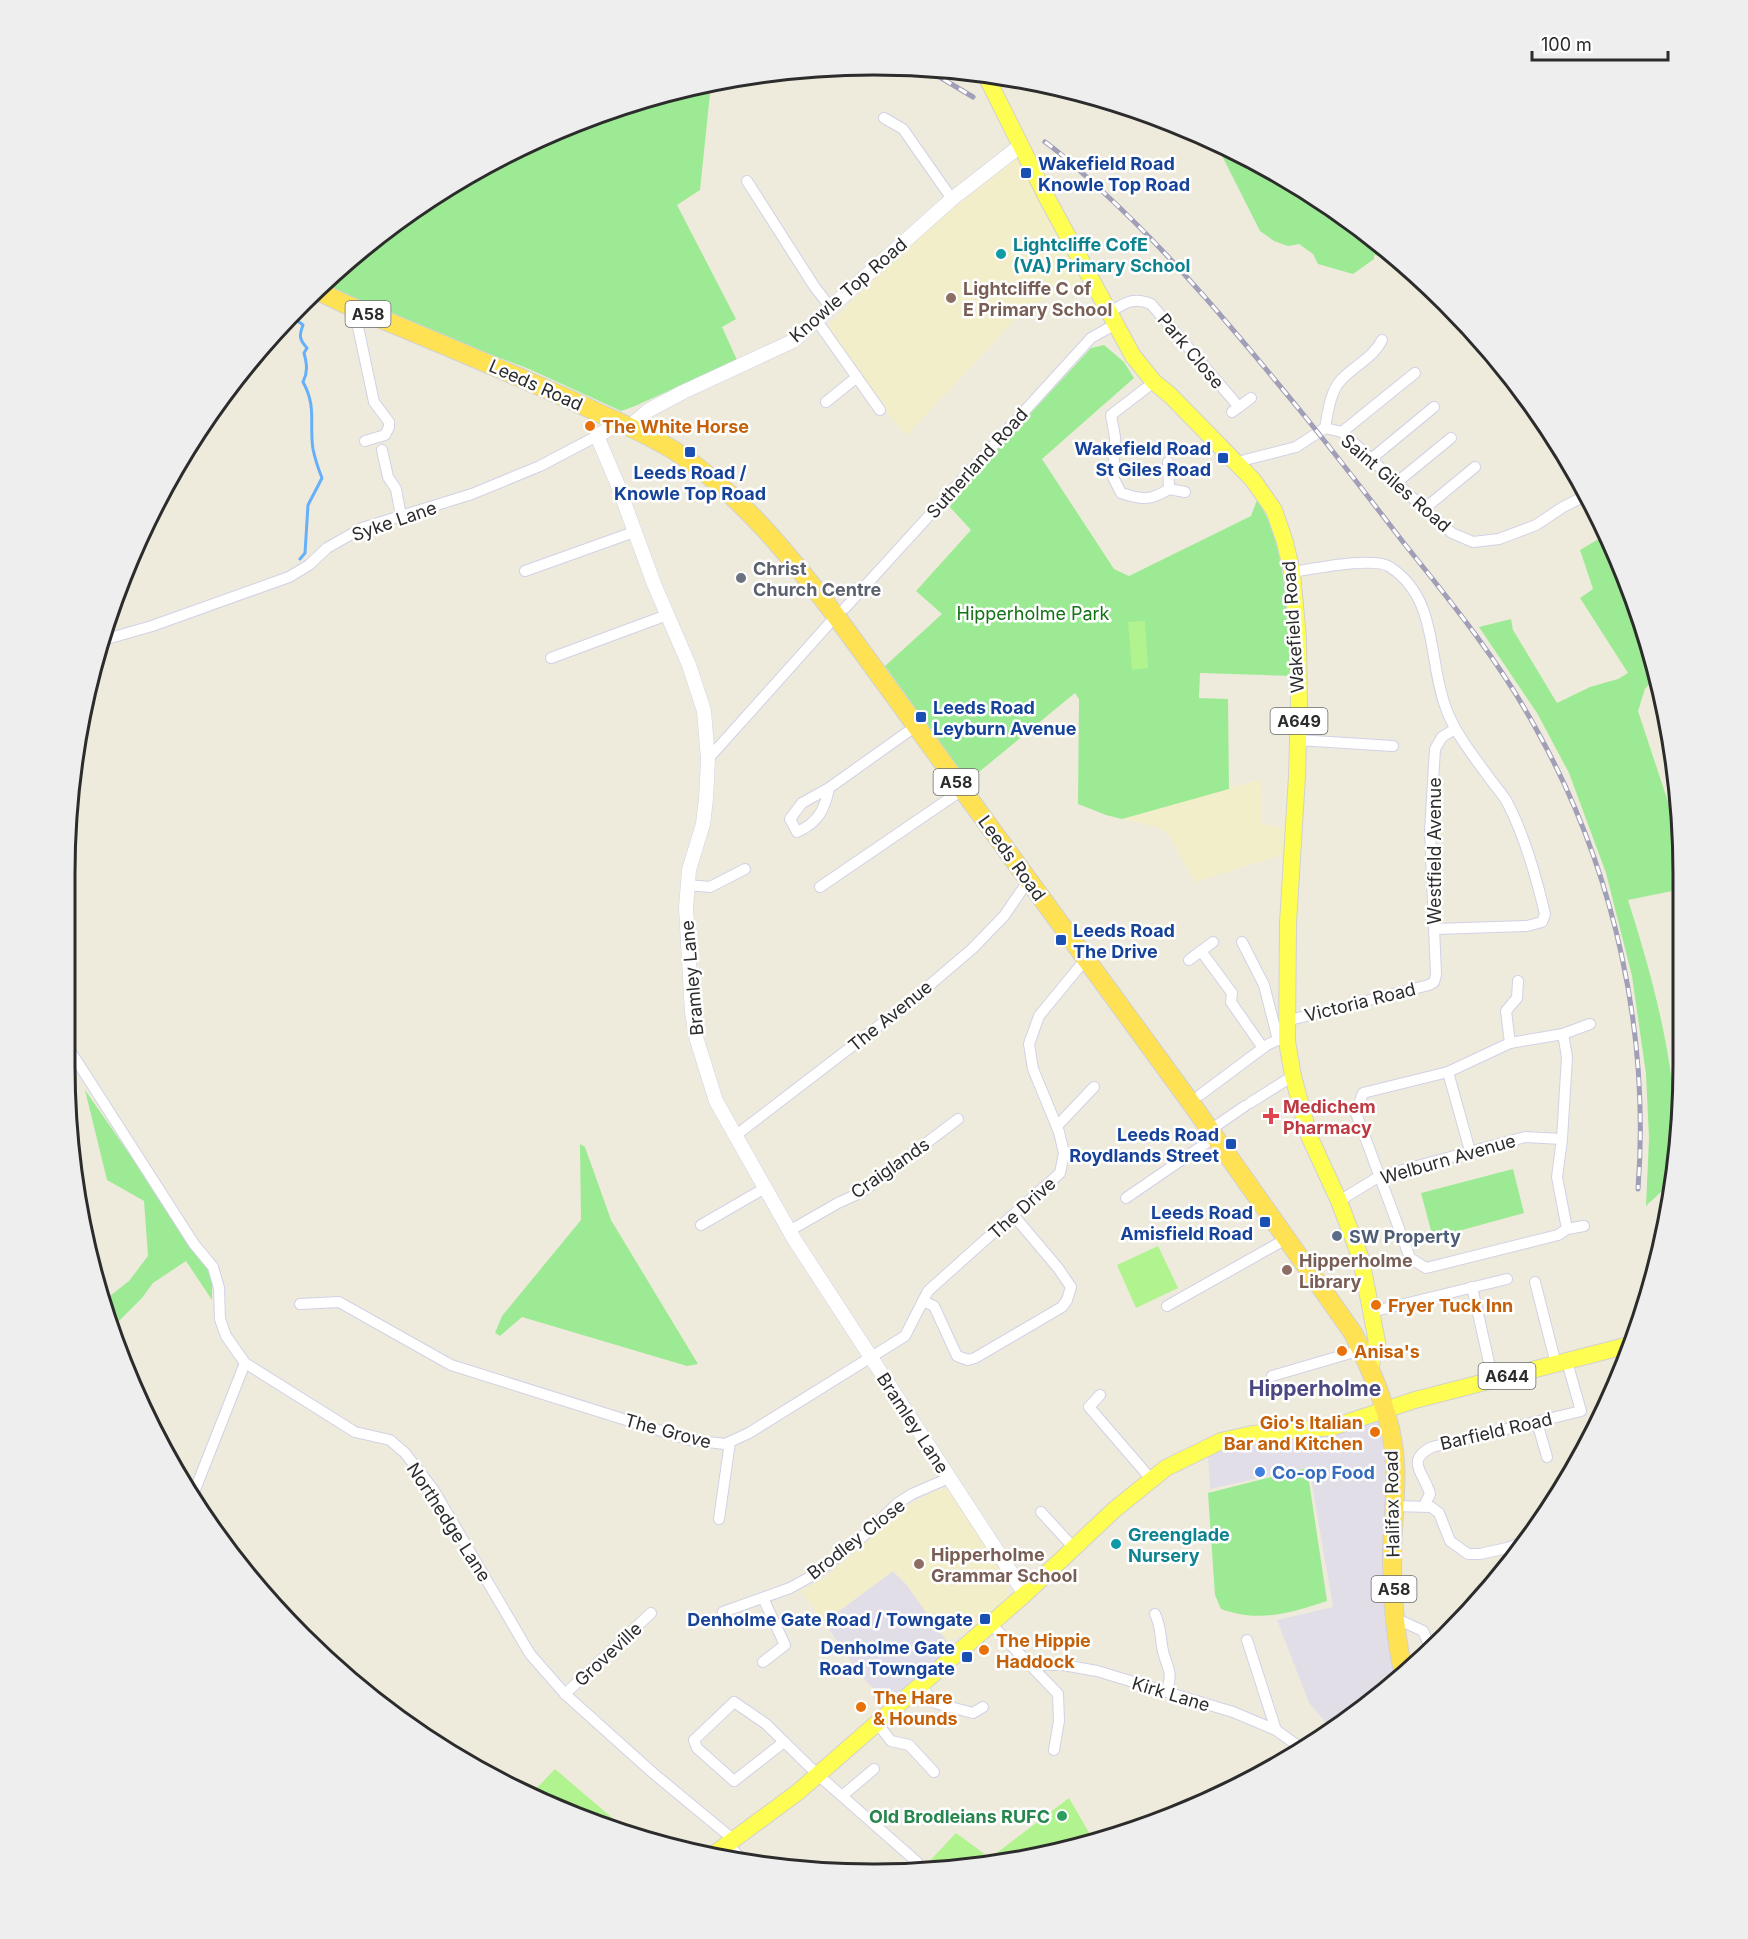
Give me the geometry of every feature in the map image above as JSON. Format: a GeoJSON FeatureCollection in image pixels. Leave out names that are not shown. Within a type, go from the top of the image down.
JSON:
{"type":"FeatureCollection","features":[{"type":"Feature","properties":{"kind":"highway","name":"A58"},"geometry":{"type":"LineString","coordinates":[[325,294],[354,308]]}},
{"type":"Feature","properties":{"kind":"highway","name":"Leeds Road"},"geometry":{"type":"LineString","coordinates":[[354,308],[528,380],[678,453],[761,525],[803,573],[841,611],[916,726],[1212,1133],[1353,1333],[1370,1367],[1386,1410]]}},
{"type":"Feature","properties":{"kind":"highway","name":"Halifax Road"},"geometry":{"type":"LineString","coordinates":[[1386,1410],[1395,1461],[1392,1557],[1395,1618],[1402,1665]]}},
{"type":"Feature","properties":{"kind":"main road","name":"Wakefield Road"},"geometry":{"type":"LineString","coordinates":[[990,84],[1111,319],[1133,356],[1154,382],[1170,395],[1254,480],[1274,510],[1285,542],[1292,572],[1299,665],[1298,740],[1283,1032],[1309,1136],[1339,1201],[1361,1259],[1377,1342],[1370,1367]]}},
{"type":"Feature","properties":{"kind":"main road","name":"A644"},"geometry":{"type":"LineString","coordinates":[[721,1849],[817,1774],[877,1723],[1025,1594],[1073,1547],[1166,1468],[1221,1441],[1253,1434],[1333,1427],[1414,1400],[1621,1347]]}},
{"type":"Feature","properties":{"kind":"street"},"geometry":{"type":"LineString","coordinates":[[884,118],[903,129],[952,199]]}},
{"type":"Feature","properties":{"kind":"street","name":"Knowle Top Road"},"geometry":{"type":"LineString","coordinates":[[624,425],[675,396],[793,341],[952,199],[1020,146]]}},
{"type":"Feature","properties":{"kind":"street"},"geometry":{"type":"LineString","coordinates":[[747,181],[814,286],[831,308]]}},
{"type":"Feature","properties":{"kind":"street","name":"Park Close"},"geometry":{"type":"LineString","coordinates":[[1111,319],[1128,302],[1140,300],[1151,304],[1235,410],[1251,398]]}},
{"type":"Feature","properties":{"kind":"street"},"geometry":{"type":"LineString","coordinates":[[354,308],[374,402],[389,422],[385,435],[364,441]]}},
{"type":"Feature","properties":{"kind":"street","name":"Sutherland Road"},"geometry":{"type":"LineString","coordinates":[[708,759],[1091,338],[1111,319]]}},
{"type":"Feature","properties":{"kind":"street"},"geometry":{"type":"LineString","coordinates":[[817,321],[880,410]]}},
{"type":"Feature","properties":{"kind":"street"},"geometry":{"type":"LineString","coordinates":[[1325,428],[1332,395],[1341,380],[1376,351],[1382,340]]}},
{"type":"Feature","properties":{"kind":"street"},"geometry":{"type":"LineString","coordinates":[[1342,432],[1414,373]]}},
{"type":"Feature","properties":{"kind":"street"},"geometry":{"type":"LineString","coordinates":[[825,402],[857,377]]}},
{"type":"Feature","properties":{"kind":"street"},"geometry":{"type":"LineString","coordinates":[[1154,382],[1111,416],[1115,437],[1113,477],[1121,493],[1136,498],[1154,498],[1169,489],[1185,492]]}},
{"type":"Feature","properties":{"kind":"street"},"geometry":{"type":"LineString","coordinates":[[1371,459],[1434,407]]}},
{"type":"Feature","properties":{"kind":"street","name":"Syke Lane"},"geometry":{"type":"LineString","coordinates":[[111,638],[152,626],[289,577],[309,565],[327,548],[362,528],[472,495],[540,466],[597,436],[624,425]]}},
{"type":"Feature","properties":{"kind":"street","name":"Saint Giles Road"},"geometry":{"type":"LineString","coordinates":[[1237,462],[1296,447],[1325,428],[1342,432],[1452,533],[1473,542],[1499,539],[1536,525],[1579,499]]}},
{"type":"Feature","properties":{"kind":"street","name":"Bramley Lane"},"geometry":{"type":"LineString","coordinates":[[597,436],[689,665],[704,711],[708,759],[703,824],[687,885],[692,1012],[696,1038],[716,1101],[789,1231],[1025,1594]]}},
{"type":"Feature","properties":{"kind":"street"},"geometry":{"type":"LineString","coordinates":[[1396,483],[1451,438]]}},
{"type":"Feature","properties":{"kind":"street"},"geometry":{"type":"LineString","coordinates":[[382,450],[388,477],[396,489],[401,516]]}},
{"type":"Feature","properties":{"kind":"street"},"geometry":{"type":"LineString","coordinates":[[1168,462],[1169,489]]}},
{"type":"Feature","properties":{"kind":"street"},"geometry":{"type":"LineString","coordinates":[[1424,509],[1475,467]]}},
{"type":"Feature","properties":{"kind":"street"},"geometry":{"type":"LineString","coordinates":[[525,572],[634,532]]}},
{"type":"Feature","properties":{"kind":"street"},"geometry":{"type":"LineString","coordinates":[[1292,572],[1373,561],[1389,566],[1409,583],[1427,615],[1434,666],[1446,710],[1455,729],[1506,801],[1527,851],[1545,919],[1537,925],[1527,926],[1435,929]]}},
{"type":"Feature","properties":{"kind":"street"},"geometry":{"type":"LineString","coordinates":[[551,658],[667,615]]}},
{"type":"Feature","properties":{"kind":"street"},"geometry":{"type":"LineString","coordinates":[[829,788],[916,726]]}},
{"type":"Feature","properties":{"kind":"street","name":"Westfield Avenue"},"geometry":{"type":"LineString","coordinates":[[1434,982],[1436,975],[1435,929],[1430,823],[1435,749],[1442,737],[1455,729]]}},
{"type":"Feature","properties":{"kind":"street"},"geometry":{"type":"LineString","coordinates":[[1298,740],[1393,746]]}},
{"type":"Feature","properties":{"kind":"street"},"geometry":{"type":"LineString","coordinates":[[820,887],[962,790]]}},
{"type":"Feature","properties":{"kind":"street"},"geometry":{"type":"LineString","coordinates":[[687,885],[710,887],[745,869]]}},
{"type":"Feature","properties":{"kind":"street","name":"The Avenue"},"geometry":{"type":"LineString","coordinates":[[735,1136],[911,1001],[972,949],[1004,916],[1028,880]]}},
{"type":"Feature","properties":{"kind":"street"},"geometry":{"type":"LineString","coordinates":[[1189,960],[1213,942]]}},
{"type":"Feature","properties":{"kind":"street"},"geometry":{"type":"LineString","coordinates":[[1242,942],[1283,1032]]}},
{"type":"Feature","properties":{"kind":"street"},"geometry":{"type":"LineString","coordinates":[[1201,951],[1232,993],[1231,1002],[1263,1048]]}},
{"type":"Feature","properties":{"kind":"street","name":"The Drive"},"geometry":{"type":"LineString","coordinates":[[869,1357],[905,1336],[928,1291],[1060,1173],[1064,1153],[1057,1126],[1033,1069],[1029,1044],[1039,1016],[1085,960]]}},
{"type":"Feature","properties":{"kind":"street"},"geometry":{"type":"LineString","coordinates":[[1510,1043],[1506,1011],[1517,998],[1518,981]]}},
{"type":"Feature","properties":{"kind":"street","name":"Victoria Road"},"geometry":{"type":"LineString","coordinates":[[1200,1095],[1283,1032],[1434,982]]}},
{"type":"Feature","properties":{"kind":"street"},"geometry":{"type":"LineString","coordinates":[[1584,1226],[1567,1229],[1558,1235],[1426,1268],[1410,1258],[1356,1113],[1363,1093],[1448,1072],[1510,1043],[1563,1034],[1590,1024]]}},
{"type":"Feature","properties":{"kind":"street"},"geometry":{"type":"LineString","coordinates":[[1563,1034],[1567,1057],[1562,1139],[1557,1177],[1567,1229]]}},
{"type":"Feature","properties":{"kind":"street","name":"Northedge Lane"},"geometry":{"type":"LineString","coordinates":[[75,1058],[194,1244],[213,1267],[219,1288],[220,1319],[226,1336],[245,1363],[355,1432],[390,1440],[405,1454],[433,1490],[530,1654],[565,1694],[731,1842],[738,1852]]}},
{"type":"Feature","properties":{"kind":"street"},"geometry":{"type":"LineString","coordinates":[[1448,1072],[1470,1151]]}},
{"type":"Feature","properties":{"kind":"street"},"geometry":{"type":"LineString","coordinates":[[1126,1198],[1247,1104],[1293,1076]]}},
{"type":"Feature","properties":{"kind":"street"},"geometry":{"type":"LineString","coordinates":[[1057,1126],[1094,1087]]}},
{"type":"Feature","properties":{"kind":"street","name":"Craiglands"},"geometry":{"type":"LineString","coordinates":[[789,1231],[862,1192],[958,1119]]}},
{"type":"Feature","properties":{"kind":"street","name":"Welburn Avenue"},"geometry":{"type":"LineString","coordinates":[[1339,1201],[1380,1176],[1524,1137],[1562,1139]]}},
{"type":"Feature","properties":{"kind":"street"},"geometry":{"type":"LineString","coordinates":[[702,1225],[765,1188]]}},
{"type":"Feature","properties":{"kind":"street"},"geometry":{"type":"LineString","coordinates":[[922,1301],[934,1306],[957,1356],[968,1360],[1062,1307],[1071,1287],[1014,1216]]}},
{"type":"Feature","properties":{"kind":"street"},"geometry":{"type":"LineString","coordinates":[[1167,1306],[1286,1239]]}},
{"type":"Feature","properties":{"kind":"street"},"geometry":{"type":"LineString","coordinates":[[1371,1312],[1507,1280]]}},
{"type":"Feature","properties":{"kind":"street"},"geometry":{"type":"LineString","coordinates":[[1535,1282],[1562,1363]]}},
{"type":"Feature","properties":{"kind":"street"},"geometry":{"type":"LineString","coordinates":[[1472,1287],[1493,1380]]}},
{"type":"Feature","properties":{"kind":"street","name":"The Grove"},"geometry":{"type":"LineString","coordinates":[[300,1304],[339,1302],[451,1365],[690,1440],[725,1444],[749,1433],[869,1357]]}},
{"type":"Feature","properties":{"kind":"street"},"geometry":{"type":"LineString","coordinates":[[1272,1376],[1361,1350]]}},
{"type":"Feature","properties":{"kind":"street"},"geometry":{"type":"LineString","coordinates":[[196,1487],[245,1363]]}},
{"type":"Feature","properties":{"kind":"street","name":"Barfield Road"},"geometry":{"type":"LineString","coordinates":[[1424,1506],[1430,1494],[1427,1482],[1419,1473],[1417,1462],[1421,1452],[1432,1447],[1581,1411],[1562,1363]]}},
{"type":"Feature","properties":{"kind":"street"},"geometry":{"type":"LineString","coordinates":[[1100,1395],[1089,1407],[1151,1479]]}},
{"type":"Feature","properties":{"kind":"street"},"geometry":{"type":"LineString","coordinates":[[1537,1422],[1547,1457]]}},
{"type":"Feature","properties":{"kind":"street"},"geometry":{"type":"LineString","coordinates":[[719,1519],[730,1442]]}},
{"type":"Feature","properties":{"kind":"street","name":"Brodley Close"},"geometry":{"type":"LineString","coordinates":[[723,1612],[790,1588],[817,1573],[861,1539],[898,1503],[912,1494],[949,1478]]}},
{"type":"Feature","properties":{"kind":"street"},"geometry":{"type":"LineString","coordinates":[[1395,1506],[1424,1506],[1439,1513],[1450,1540],[1468,1554],[1480,1554],[1511,1546]]}},
{"type":"Feature","properties":{"kind":"street"},"geometry":{"type":"LineString","coordinates":[[1041,1512],[1073,1547]]}},
{"type":"Feature","properties":{"kind":"street"},"geometry":{"type":"LineString","coordinates":[[763,1598],[785,1646],[763,1662]]}},
{"type":"Feature","properties":{"kind":"street","name":"Groveville"},"geometry":{"type":"LineString","coordinates":[[565,1694],[651,1613]]}},
{"type":"Feature","properties":{"kind":"street"},"geometry":{"type":"LineString","coordinates":[[1155,1614],[1161,1628],[1162,1647],[1171,1670],[1166,1692]]}},
{"type":"Feature","properties":{"kind":"street"},"geometry":{"type":"LineString","coordinates":[[1395,1618],[1423,1631],[1428,1641]]}},
{"type":"Feature","properties":{"kind":"street"},"geometry":{"type":"LineString","coordinates":[[991,1624],[1058,1694],[1059,1721],[1054,1750]]}},
{"type":"Feature","properties":{"kind":"street"},"geometry":{"type":"LineString","coordinates":[[1247,1640],[1276,1730]]}},
{"type":"Feature","properties":{"kind":"street","name":"Kirk Lane"},"geometry":{"type":"LineString","coordinates":[[1032,1665],[1063,1665],[1097,1671],[1233,1712],[1276,1730],[1295,1743]]}},
{"type":"Feature","properties":{"kind":"street"},"geometry":{"type":"LineString","coordinates":[[920,1684],[935,1703],[973,1713],[983,1707]]}},
{"type":"Feature","properties":{"kind":"street"},"geometry":{"type":"LineString","coordinates":[[784,1742],[734,1781],[697,1748],[694,1740],[734,1701],[766,1724],[817,1774],[917,1862]]}},
{"type":"Feature","properties":{"kind":"street"},"geometry":{"type":"LineString","coordinates":[[877,1723],[891,1741],[909,1745],[934,1772]]}},
{"type":"Feature","properties":{"kind":"street"},"geometry":{"type":"LineString","coordinates":[[842,1796],[874,1769]]}},
{"type":"Feature","properties":{"kind":"shaded area","name":"Lightcliffe C of E Primary School"},"geometry":{"type":"Polygon","coordinates":[[[1010,159],[1020,159],[1084,281],[1025,309],[906,436],[875,397],[828,326],[929,229],[1010,159]]]}},
{"type":"Feature","properties":{"kind":"shaded area"},"geometry":{"type":"Polygon","coordinates":[[[1261,779],[1262,824],[1285,828],[1285,854],[1195,882],[1169,835],[1158,827],[1122,819],[1261,779]]]}},
{"type":"Feature","properties":{"kind":"shaded area"},"geometry":{"type":"Polygon","coordinates":[[[1379,1421],[1388,1480],[1382,1568],[1395,1671],[1327,1723],[1309,1703],[1277,1620],[1333,1607],[1309,1467],[1210,1489],[1208,1454],[1261,1441],[1319,1436],[1379,1421]]]}},
{"type":"Feature","properties":{"kind":"shaded area","name":"Hipperholme Grammar School"},"geometry":{"type":"Polygon","coordinates":[[[939,1489],[948,1490],[955,1496],[1008,1584],[1006,1600],[974,1627],[947,1641],[906,1584],[893,1571],[824,1622],[801,1591],[825,1578],[907,1506],[939,1489]]]}},
{"type":"Feature","properties":{"kind":"shaded area"},"geometry":{"type":"Polygon","coordinates":[[[893,1571],[906,1584],[952,1649],[883,1708],[873,1698],[874,1689],[862,1677],[824,1622],[893,1571]]]}},
{"type":"Feature","properties":{"kind":"green space"},"geometry":{"type":"Polygon","coordinates":[[[710,92],[700,190],[677,205],[736,319],[722,327],[737,360],[621,411],[529,369],[410,324],[330,289],[388,240],[430,210],[521,157],[617,117],[710,92]]]}},
{"type":"Feature","properties":{"kind":"green space"},"geometry":{"type":"Polygon","coordinates":[[[1221,154],[1274,182],[1318,210],[1381,257],[1374,255],[1374,259],[1353,274],[1318,264],[1313,254],[1299,244],[1288,246],[1274,241],[1260,231],[1221,154]]]}},
{"type":"Feature","properties":{"kind":"green space","name":"Hipperholme Park"},"geometry":{"type":"Polygon","coordinates":[[[1104,345],[1124,362],[1134,378],[1042,459],[1114,569],[1129,576],[1251,516],[1257,500],[1269,522],[1284,580],[1291,676],[1200,673],[1199,698],[1228,699],[1229,789],[1122,819],[1078,804],[1079,699],[1075,693],[968,781],[885,666],[942,614],[916,591],[971,530],[947,504],[1091,348],[1104,345]]]}},
{"type":"Feature","properties":{"kind":"green space"},"geometry":{"type":"Polygon","coordinates":[[[1599,539],[1631,617],[1650,683],[1645,689],[1638,711],[1669,806],[1673,891],[1628,900],[1651,978],[1672,1086],[1663,1189],[1646,1206],[1649,1138],[1646,1074],[1632,976],[1606,873],[1569,773],[1537,713],[1479,627],[1511,619],[1513,630],[1557,703],[1590,687],[1618,679],[1628,673],[1580,598],[1593,589],[1580,550],[1599,539]]]}},
{"type":"Feature","properties":{"kind":"green space"},"geometry":{"type":"Polygon","coordinates":[[[1145,621],[1148,668],[1132,670],[1128,622],[1145,621]]]}},
{"type":"Feature","properties":{"kind":"green space"},"geometry":{"type":"Polygon","coordinates":[[[85,1090],[205,1263],[212,1279],[212,1300],[186,1261],[153,1283],[142,1298],[117,1323],[109,1296],[129,1281],[148,1256],[144,1201],[107,1180],[85,1090]]]}},
{"type":"Feature","properties":{"kind":"green space"},"geometry":{"type":"Polygon","coordinates":[[[580,1144],[585,1147],[611,1220],[698,1364],[687,1366],[522,1317],[500,1336],[495,1333],[502,1316],[581,1220],[580,1144]]]}},
{"type":"Feature","properties":{"kind":"green space"},"geometry":{"type":"Polygon","coordinates":[[[1513,1169],[1524,1213],[1433,1238],[1421,1193],[1513,1169]]]}},
{"type":"Feature","properties":{"kind":"green space"},"geometry":{"type":"Polygon","coordinates":[[[1158,1246],[1178,1288],[1136,1308],[1117,1265],[1158,1246]]]}},
{"type":"Feature","properties":{"kind":"green space"},"geometry":{"type":"Polygon","coordinates":[[[1307,1468],[1327,1601],[1275,1615],[1262,1616],[1221,1609],[1215,1595],[1208,1493],[1307,1468]]]}},
{"type":"Feature","properties":{"kind":"green space"},"geometry":{"type":"Polygon","coordinates":[[[555,1769],[617,1822],[568,1803],[536,1789],[555,1769]]]}},
{"type":"Feature","properties":{"kind":"green space","name":"Old Brodleians RUFC"},"geometry":{"type":"Polygon","coordinates":[[[1069,1798],[1090,1834],[1030,1849],[995,1854],[1069,1798]]]}},
{"type":"Feature","properties":{"kind":"green space","name":"Old Brodleians RUFC"},"geometry":{"type":"Polygon","coordinates":[[[956,1833],[987,1856],[929,1862],[956,1833]]]}},
{"type":"Feature","properties":{"kind":"waterway"},"geometry":{"type":"LineString","coordinates":[[298,321],[303,325],[300,337],[307,348],[304,353],[306,375],[303,382],[310,400],[313,449],[322,478],[308,505],[305,553],[300,559]]}},
{"type":"Feature","properties":{"kind":"railway"},"geometry":{"type":"LineString","coordinates":[[942,79],[973,97]]}},
{"type":"Feature","properties":{"kind":"railway"},"geometry":{"type":"LineString","coordinates":[[1045,142],[1074,165],[1129,217],[1231,327],[1316,430],[1459,612],[1494,660],[1526,710],[1566,788],[1589,843],[1622,955],[1632,1013],[1638,1072],[1640,1130],[1638,1189]]}},
{"type":"Feature","properties":{"kind":"place","name":"Wakefield Road Knowle Top Road"},"geometry":{"type":"Point","coordinates":[1026,173]}},
{"type":"Feature","properties":{"kind":"place","name":"Lightcliffe CofE (VA) Primary School"},"geometry":{"type":"Point","coordinates":[1001,254]}},
{"type":"Feature","properties":{"kind":"place","name":"Lightcliffe C of E Primary School"},"geometry":{"type":"Point","coordinates":[951,298]}},
{"type":"Feature","properties":{"kind":"place","name":"The White Horse"},"geometry":{"type":"Point","coordinates":[590,426]}},
{"type":"Feature","properties":{"kind":"place","name":"Leeds Road / Knowle Top Road"},"geometry":{"type":"Point","coordinates":[690,452]}},
{"type":"Feature","properties":{"kind":"place","name":"Wakefield Road St Giles Road"},"geometry":{"type":"Point","coordinates":[1223,458]}},
{"type":"Feature","properties":{"kind":"place","name":"Christ Church Centre"},"geometry":{"type":"Point","coordinates":[741,578]}},
{"type":"Feature","properties":{"kind":"place","name":"Leeds Road Leyburn Avenue"},"geometry":{"type":"Point","coordinates":[921,717]}},
{"type":"Feature","properties":{"kind":"place","name":"Leeds Road The Drive"},"geometry":{"type":"Point","coordinates":[1061,940]}},
{"type":"Feature","properties":{"kind":"place","name":"Medichem Pharmacy"},"geometry":{"type":"Point","coordinates":[1271,1116]}},
{"type":"Feature","properties":{"kind":"place","name":"Leeds Road Roydlands Street"},"geometry":{"type":"Point","coordinates":[1231,1144]}},
{"type":"Feature","properties":{"kind":"place","name":"Leeds Road Amisfield Road"},"geometry":{"type":"Point","coordinates":[1265,1222]}},
{"type":"Feature","properties":{"kind":"place","name":"SW Property"},"geometry":{"type":"Point","coordinates":[1337,1236]}},
{"type":"Feature","properties":{"kind":"place","name":"Hipperholme Library"},"geometry":{"type":"Point","coordinates":[1287,1270]}},
{"type":"Feature","properties":{"kind":"place","name":"Fryer Tuck Inn"},"geometry":{"type":"Point","coordinates":[1376,1305]}},
{"type":"Feature","properties":{"kind":"place","name":"Anisa's"},"geometry":{"type":"Point","coordinates":[1342,1351]}},
{"type":"Feature","properties":{"kind":"place","name":"Gio's Italian Bar and Kitchen"},"geometry":{"type":"Point","coordinates":[1375,1432]}},
{"type":"Feature","properties":{"kind":"place","name":"Co-op Food"},"geometry":{"type":"Point","coordinates":[1260,1472]}},
{"type":"Feature","properties":{"kind":"place","name":"Greenglade Nursery"},"geometry":{"type":"Point","coordinates":[1116,1544]}},
{"type":"Feature","properties":{"kind":"place","name":"Hipperholme Grammar School"},"geometry":{"type":"Point","coordinates":[919,1564]}},
{"type":"Feature","properties":{"kind":"place","name":"Denholme Gate Road / Towngate"},"geometry":{"type":"Point","coordinates":[985,1619]}},
{"type":"Feature","properties":{"kind":"place","name":"The Hippie Haddock"},"geometry":{"type":"Point","coordinates":[984,1650]}},
{"type":"Feature","properties":{"kind":"place","name":"Denholme Gate Road Towngate"},"geometry":{"type":"Point","coordinates":[967,1657]}},
{"type":"Feature","properties":{"kind":"place","name":"The Hare & Hounds"},"geometry":{"type":"Point","coordinates":[861,1707]}},
{"type":"Feature","properties":{"kind":"place","name":"Old Brodleians RUFC"},"geometry":{"type":"Point","coordinates":[1062,1816]}},
{"type":"Feature","properties":{"kind":"district","name":"Hipperholme"},"geometry":{"type":"Point","coordinates":[1315,1388]}}]}
